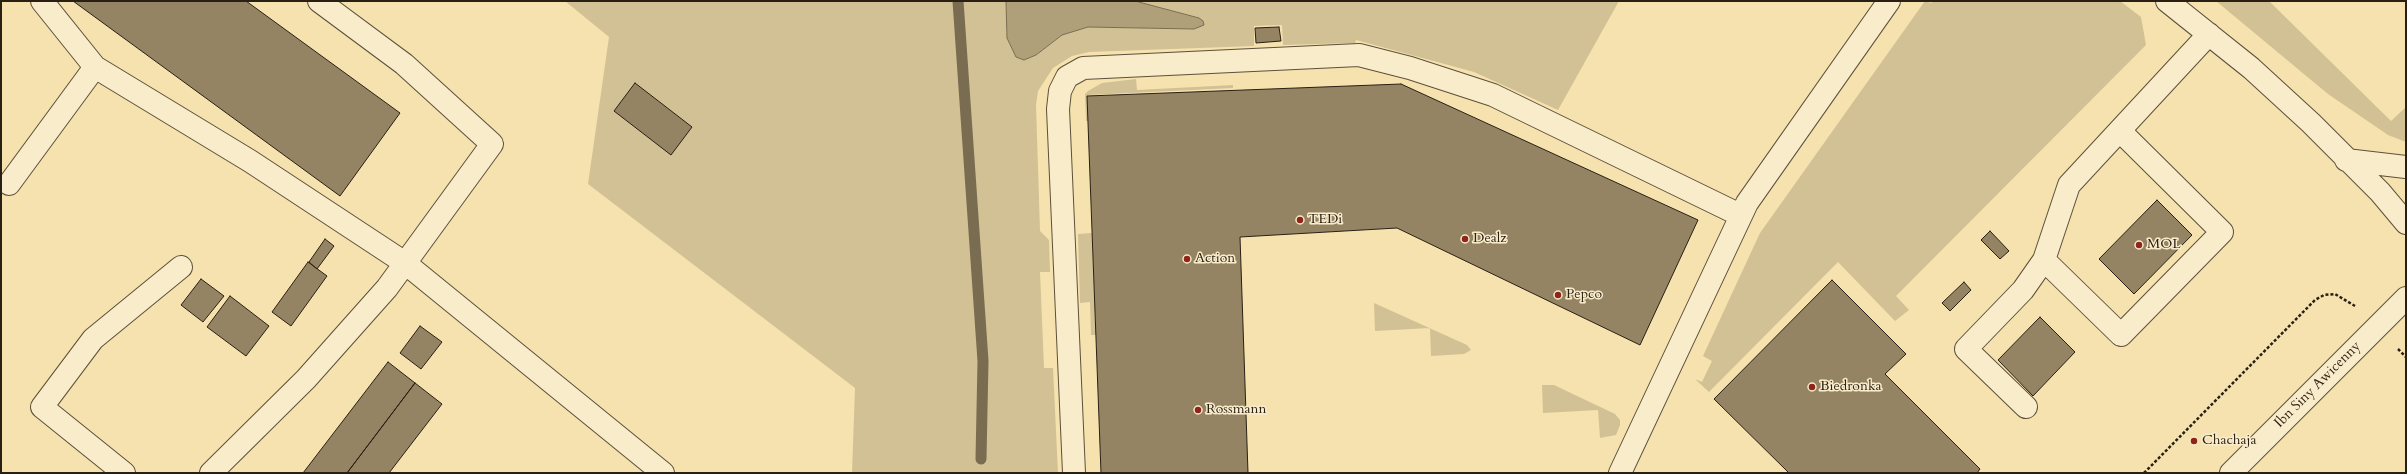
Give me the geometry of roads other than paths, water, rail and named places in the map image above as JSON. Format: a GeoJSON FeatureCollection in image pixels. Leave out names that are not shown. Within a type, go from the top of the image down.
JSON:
{"type":"FeatureCollection","features":[{"type":"Feature","properties":{"kind":"street"},"geometry":{"type":"LineString","coordinates":[[42,1],[95,67],[250,162],[405,263],[663,473]]}},
{"type":"Feature","properties":{"kind":"street"},"geometry":{"type":"LineString","coordinates":[[211,473],[306,379],[387,288],[492,144],[404,64],[319,1]]}},
{"type":"Feature","properties":{"kind":"street"},"geometry":{"type":"LineString","coordinates":[[1620,473],[1740,215],[1889,1]]}},
{"type":"Feature","properties":{"kind":"street"},"geometry":{"type":"LineString","coordinates":[[2167,1],[2251,68],[2311,123],[2346,160],[2380,192],[2406,223]]}},
{"type":"Feature","properties":{"kind":"street"},"geometry":{"type":"LineString","coordinates":[[2026,407],[1966,349],[2023,290],[2044,260],[2069,184],[2209,34]]}},
{"type":"Feature","properties":{"kind":"street"},"geometry":{"type":"LineString","coordinates":[[1074,473],[1058,109],[1060,90],[1067,77],[1083,68],[1359,55],[1410,68],[1493,95],[1740,215]]}},
{"type":"Feature","properties":{"kind":"street"},"geometry":{"type":"LineString","coordinates":[[9,184],[95,67]]}},
{"type":"Feature","properties":{"kind":"street"},"geometry":{"type":"LineString","coordinates":[[2044,260],[2121,335],[2222,232],[2120,131]]}},
{"type":"Feature","properties":{"kind":"street"},"geometry":{"type":"LineString","coordinates":[[2346,160],[2406,167]]}},
{"type":"Feature","properties":{"kind":"street"},"geometry":{"type":"LineString","coordinates":[[124,473],[42,407],[93,339],[181,267]]}},
{"type":"Feature","properties":{"kind":"street","name":"Ibn Siny Awicenny"},"geometry":{"type":"LineString","coordinates":[[2231,473],[2406,298]]}},
{"type":"Feature","properties":{"kind":"waterway"},"geometry":{"type":"LineString","coordinates":[[958,1],[983,361],[981,459]]}},
{"type":"Feature","properties":{"kind":"place","name":"TEDi"},"geometry":{"type":"Point","coordinates":[1300,220]}},
{"type":"Feature","properties":{"kind":"place","name":"Dealz"},"geometry":{"type":"Point","coordinates":[1465,239]}},
{"type":"Feature","properties":{"kind":"place","name":"MOL"},"geometry":{"type":"Point","coordinates":[2139,245]}},
{"type":"Feature","properties":{"kind":"place","name":"Action"},"geometry":{"type":"Point","coordinates":[1187,259]}},
{"type":"Feature","properties":{"kind":"place","name":"Pepco"},"geometry":{"type":"Point","coordinates":[1558,295]}},
{"type":"Feature","properties":{"kind":"place","name":"Biedronka"},"geometry":{"type":"Point","coordinates":[1812,387]}},
{"type":"Feature","properties":{"kind":"place","name":"Rossmann"},"geometry":{"type":"Point","coordinates":[1198,410]}},
{"type":"Feature","properties":{"kind":"place","name":"Chachaja"},"geometry":{"type":"Point","coordinates":[2194,441]}}]}
